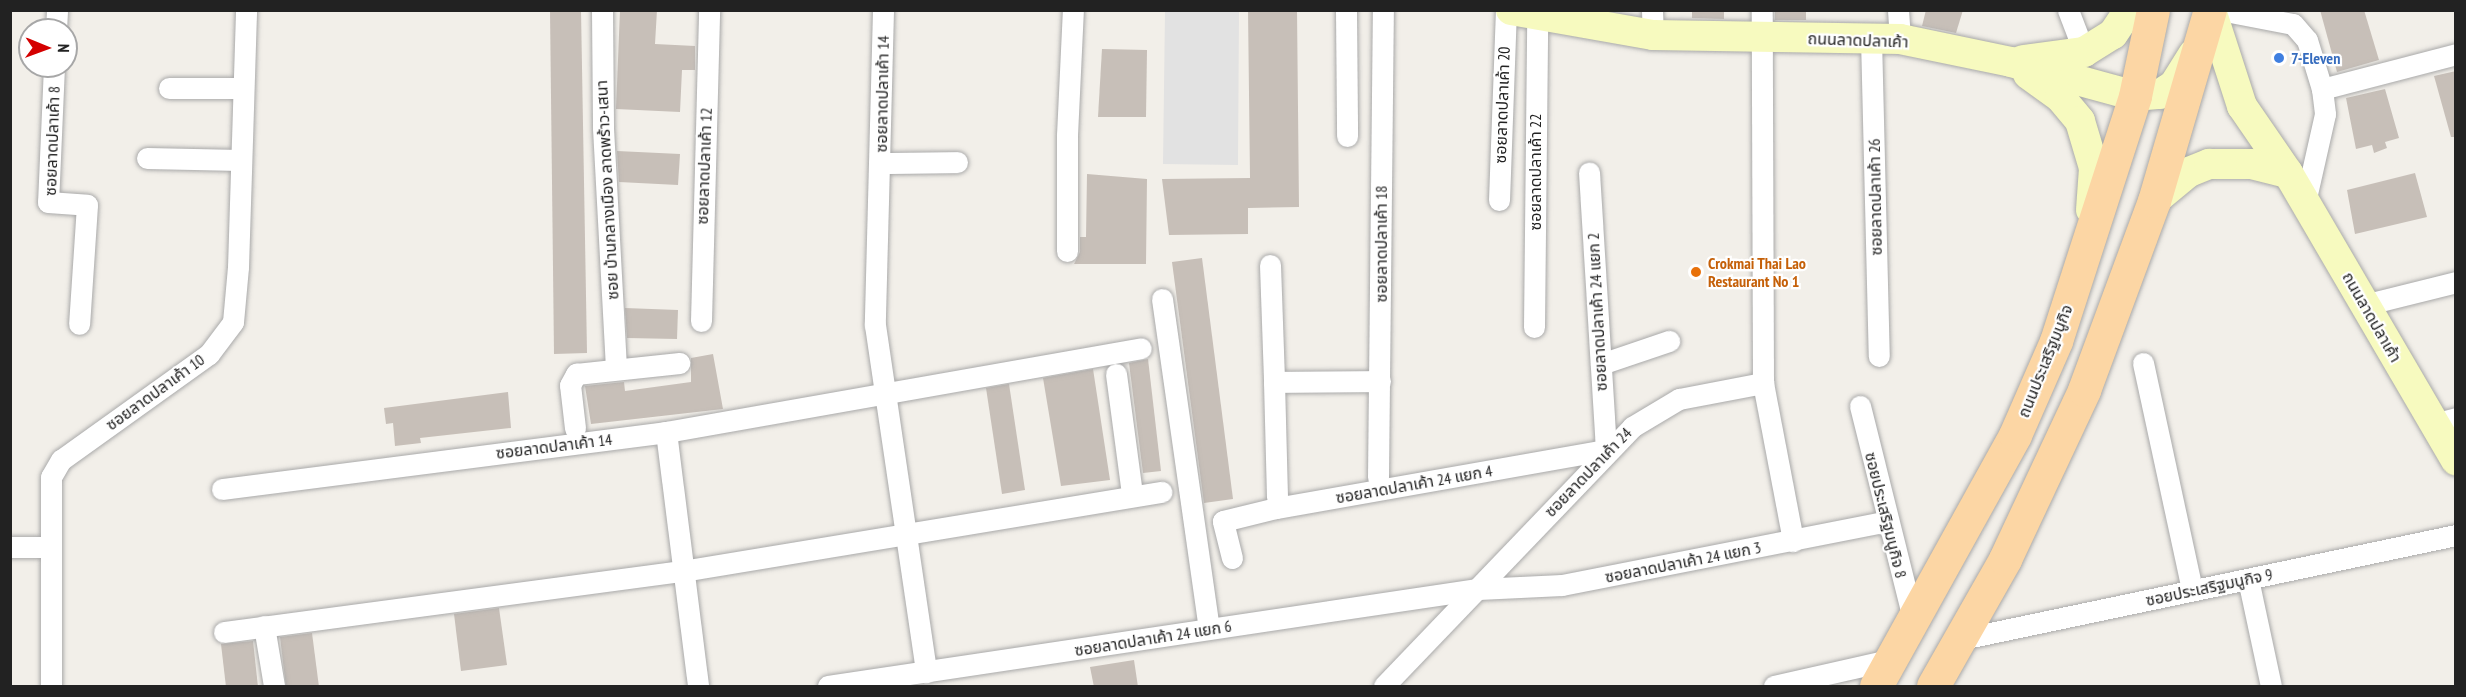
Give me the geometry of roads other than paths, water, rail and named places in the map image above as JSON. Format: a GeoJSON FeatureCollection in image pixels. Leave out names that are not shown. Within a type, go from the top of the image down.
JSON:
{"type":"FeatureCollection","features":[{"type":"Feature","properties":{"kind":"main road"},"geometry":{"type":"LineString","coordinates":[[2011,62],[2084,52],[2113,34],[2129,10]]}},
{"type":"Feature","properties":{"kind":"main road","name":"ถนนประเสริฐมนูกิจ"},"geometry":{"type":"LineString","coordinates":[[1876,687],[1914,623],[2015,435],[2056,341],[2088,249],[2135,96],[2153,10]]}},
{"type":"Feature","properties":{"kind":"main road","name":"ถนนลาดปลาเค้า"},"geometry":{"type":"LineString","coordinates":[[1537,14],[1653,23],[1890,29],[2135,96],[2160,94],[2174,85],[2211,16]]}},
{"type":"Feature","properties":{"kind":"main road"},"geometry":{"type":"LineString","coordinates":[[1932,687],[1962,639],[2010,549],[2070,422],[2124,289],[2154,201],[2211,16]]}},
{"type":"Feature","properties":{"kind":"main road","name":"ถนนลาดปลาเค้า"},"geometry":{"type":"LineString","coordinates":[[2211,16],[2242,106],[2288,174],[2364,305],[2445,421],[2456,461]]}},
{"type":"Feature","properties":{"kind":"main road"},"geometry":{"type":"LineString","coordinates":[[2011,62],[2060,97],[2080,121],[2094,168],[2088,249]]}},
{"type":"Feature","properties":{"kind":"main road"},"geometry":{"type":"LineString","coordinates":[[2154,201],[2189,172],[2208,164],[2251,164],[2288,174]]}},
{"type":"Feature","properties":{"kind":"street","name":"ซอยลาดปลาเค้า 10"},"geometry":{"type":"LineString","coordinates":[[51,687],[49,547],[51,477],[61,460],[209,354],[232,322],[246,10]]}},
{"type":"Feature","properties":{"kind":"street","name":"ซอย บ้านกลางเมือง ลาดพร้าว-เสนา"},"geometry":{"type":"LineString","coordinates":[[602,10],[603,128],[616,369]]}},
{"type":"Feature","properties":{"kind":"street","name":"ซอยลาดปลาเค้า 12"},"geometry":{"type":"LineString","coordinates":[[701,321],[710,10]]}},
{"type":"Feature","properties":{"kind":"street","name":"ซอยลาดปลาเค้า 14"},"geometry":{"type":"LineString","coordinates":[[884,10],[875,325],[926,672]]}},
{"type":"Feature","properties":{"kind":"street"},"geometry":{"type":"LineString","coordinates":[[1067,251],[1066,135],[1073,10]]}},
{"type":"Feature","properties":{"kind":"street"},"geometry":{"type":"LineString","coordinates":[[1346,10],[1347,136]]}},
{"type":"Feature","properties":{"kind":"street","name":"ซอยลาดปลาเค้า 18"},"geometry":{"type":"LineString","coordinates":[[1378,477],[1383,10]]}},
{"type":"Feature","properties":{"kind":"street","name":"ซอยลาดปลาเค้า 20"},"geometry":{"type":"LineString","coordinates":[[1498,200],[1506,10]]}},
{"type":"Feature","properties":{"kind":"street"},"geometry":{"type":"LineString","coordinates":[[2068,10],[2084,52]]}},
{"type":"Feature","properties":{"kind":"street","name":"ซอยลาดปลาเค้า 22"},"geometry":{"type":"LineString","coordinates":[[1534,327],[1537,14]]}},
{"type":"Feature","properties":{"kind":"street"},"geometry":{"type":"LineString","coordinates":[[2211,16],[2293,24],[2301,30],[2322,90],[2323,133],[2305,203]]}},
{"type":"Feature","properties":{"kind":"street"},"geometry":{"type":"LineString","coordinates":[[1761,25],[1763,383],[1793,541]]}},
{"type":"Feature","properties":{"kind":"street","name":"ซอยลาดปลาเค้า 26"},"geometry":{"type":"LineString","coordinates":[[1879,356],[1890,29]]}},
{"type":"Feature","properties":{"kind":"street"},"geometry":{"type":"LineString","coordinates":[[2322,90],[2456,54]]}},
{"type":"Feature","properties":{"kind":"street","name":"ซอยลาดปลาเค้า 8"},"geometry":{"type":"LineString","coordinates":[[53,78],[48,202],[87,205],[79,324]]}},
{"type":"Feature","properties":{"kind":"street"},"geometry":{"type":"LineString","coordinates":[[169,88],[243,88]]}},
{"type":"Feature","properties":{"kind":"street"},"geometry":{"type":"LineString","coordinates":[[147,158],[240,160]]}},
{"type":"Feature","properties":{"kind":"street"},"geometry":{"type":"LineString","coordinates":[[880,163],[957,162]]}},
{"type":"Feature","properties":{"kind":"street","name":"ซอยลาดปลาเค้า 24 แยก 2"},"geometry":{"type":"LineString","coordinates":[[1589,173],[1606,450]]}},
{"type":"Feature","properties":{"kind":"street"},"geometry":{"type":"LineString","coordinates":[[1270,265],[1277,497]]}},
{"type":"Feature","properties":{"kind":"street"},"geometry":{"type":"LineString","coordinates":[[2364,305],[2456,282]]}},
{"type":"Feature","properties":{"kind":"street"},"geometry":{"type":"LineString","coordinates":[[1162,299],[1209,629]]}},
{"type":"Feature","properties":{"kind":"street"},"geometry":{"type":"LineString","coordinates":[[1600,364],[1669,342]]}},
{"type":"Feature","properties":{"kind":"street","name":"ซอยลาดปลาเค้า 14"},"geometry":{"type":"LineString","coordinates":[[222,489],[666,432],[1141,348]]}},
{"type":"Feature","properties":{"kind":"street"},"geometry":{"type":"LineString","coordinates":[[575,428],[572,379],[583,370],[679,363]]}},
{"type":"Feature","properties":{"kind":"street"},"geometry":{"type":"LineString","coordinates":[[2144,363],[2192,589]]}},
{"type":"Feature","properties":{"kind":"street"},"geometry":{"type":"LineString","coordinates":[[1116,374],[1132,494]]}},
{"type":"Feature","properties":{"kind":"street"},"geometry":{"type":"LineString","coordinates":[[1274,382],[1380,381]]}},
{"type":"Feature","properties":{"kind":"street","name":"ซอยลาดปลาเค้า 24"},"geometry":{"type":"LineString","coordinates":[[1384,687],[1606,450],[1656,409],[1679,399],[1763,383]]}},
{"type":"Feature","properties":{"kind":"street","name":"ซอยประเสริฐมนูกิจ 8"},"geometry":{"type":"LineString","coordinates":[[1860,406],[1914,623]]}},
{"type":"Feature","properties":{"kind":"street"},"geometry":{"type":"LineString","coordinates":[[666,432],[698,687]]}},
{"type":"Feature","properties":{"kind":"street","name":"ซอยลาดปลาเค้า 24 แยก 4"},"geometry":{"type":"LineString","coordinates":[[1232,558],[1223,521],[1276,508],[1606,450]]}},
{"type":"Feature","properties":{"kind":"street"},"geometry":{"type":"LineString","coordinates":[[225,632],[683,571],[1132,494],[1162,492]]}},
{"type":"Feature","properties":{"kind":"street","name":"ซอยลาดปลาเค้า 24 แยก 3"},"geometry":{"type":"LineString","coordinates":[[1478,589],[1562,585],[1887,521]]}},
{"type":"Feature","properties":{"kind":"street","name":"ซอยประเสริฐมนูกิจ 9"},"geometry":{"type":"LineString","coordinates":[[1962,639],[2049,623],[2192,589],[2456,535]]}},
{"type":"Feature","properties":{"kind":"street"},"geometry":{"type":"LineString","coordinates":[[10,547],[49,547]]}},
{"type":"Feature","properties":{"kind":"street"},"geometry":{"type":"LineString","coordinates":[[2248,579],[2271,687]]}},
{"type":"Feature","properties":{"kind":"street","name":"ซอยลาดปลาเค้า 24 แยก 6"},"geometry":{"type":"LineString","coordinates":[[828,687],[1478,589]]}},
{"type":"Feature","properties":{"kind":"street"},"geometry":{"type":"LineString","coordinates":[[264,626],[273,687]]}},
{"type":"Feature","properties":{"kind":"street"},"geometry":{"type":"LineString","coordinates":[[1774,687],[1893,659]]}},
{"type":"Feature","properties":{"kind":"place","name":"7-Eleven"},"geometry":{"type":"Point","coordinates":[2279,58]}},
{"type":"Feature","properties":{"kind":"place","name":"Crokmai Thai Lao Restaurant No 1"},"geometry":{"type":"Point","coordinates":[1696,272]}}]}
